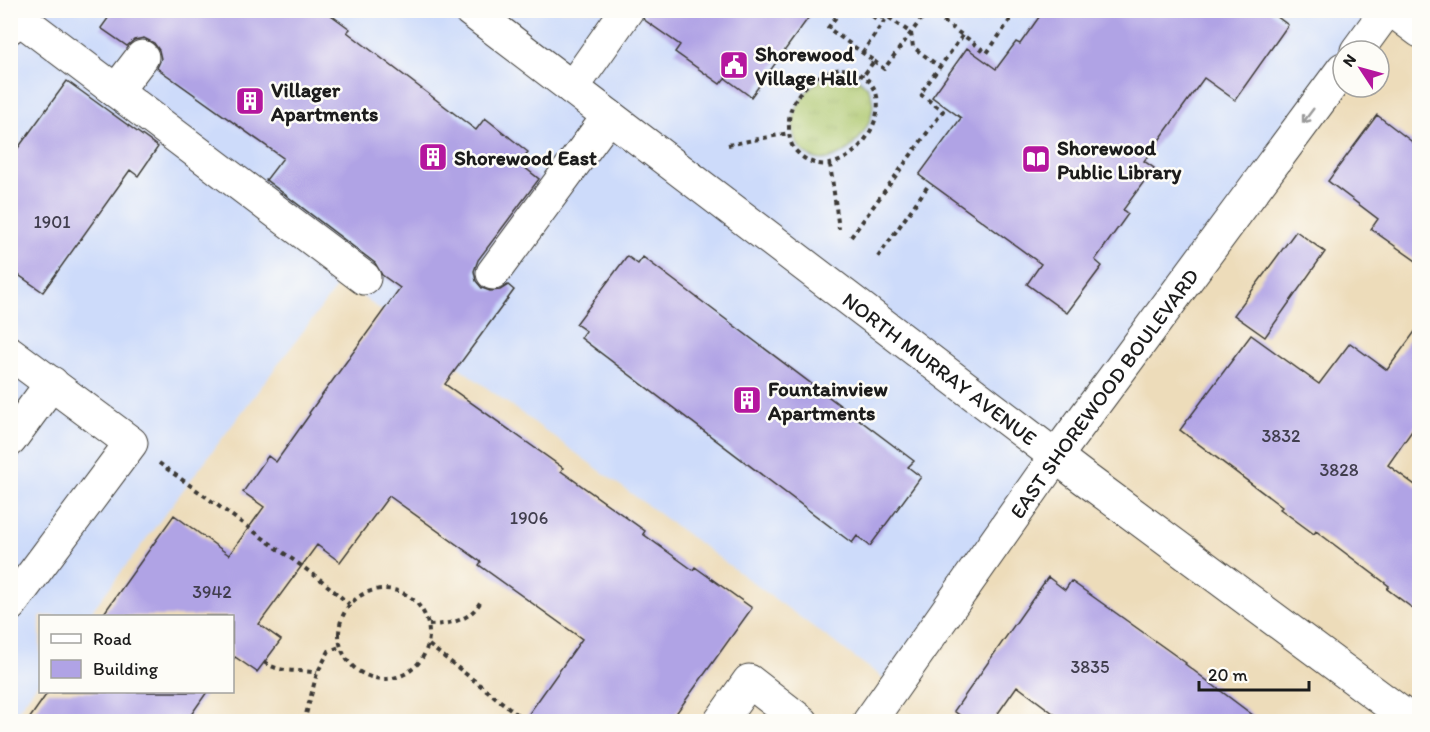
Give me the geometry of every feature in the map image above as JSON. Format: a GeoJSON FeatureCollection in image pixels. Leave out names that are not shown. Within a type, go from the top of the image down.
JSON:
{"type":"FeatureCollection","features":[{"type":"Feature","properties":{"kind":"street","name":"NORTH MURRAY AVENUE"},"geometry":{"type":"LineString","coordinates":[[470,10],[1056,456],[1413,722]]}},
{"type":"Feature","properties":{"kind":"street"},"geometry":{"type":"LineString","coordinates":[[572,88],[627,10]]}},
{"type":"Feature","properties":{"kind":"street"},"geometry":{"type":"LineString","coordinates":[[1366,39],[1387,10]]}},
{"type":"Feature","properties":{"kind":"street"},"geometry":{"type":"LineString","coordinates":[[1392,10],[1419,32]]}},
{"type":"Feature","properties":{"kind":"street"},"geometry":{"type":"LineString","coordinates":[[17,18],[115,98],[363,279]]}},
{"type":"Feature","properties":{"kind":"street"},"geometry":{"type":"LineString","coordinates":[[115,98],[142,57]]}},
{"type":"Feature","properties":{"kind":"street","name":"EAST SHOREWOOD BOULEVARD"},"geometry":{"type":"LineString","coordinates":[[869,722],[1056,456],[1331,85]]}},
{"type":"Feature","properties":{"kind":"street"},"geometry":{"type":"LineString","coordinates":[[493,273],[609,116]]}},
{"type":"Feature","properties":{"kind":"street"},"geometry":{"type":"LineString","coordinates":[[10,353],[131,443],[10,605]]}},
{"type":"Feature","properties":{"kind":"street"},"geometry":{"type":"LineString","coordinates":[[10,440],[52,384]]}},
{"type":"Feature","properties":{"kind":"street"},"geometry":{"type":"LineString","coordinates":[[720,722],[749,681],[802,722]]}},
{"type":"Feature","properties":{"kind":"path"},"geometry":{"type":"LineString","coordinates":[[841,10],[828,28],[884,69],[928,10],[987,53],[1017,10]]}},
{"type":"Feature","properties":{"kind":"path"},"geometry":{"type":"LineString","coordinates":[[865,10],[875,18],[888,17],[910,33],[913,47],[940,67]]}},
{"type":"Feature","properties":{"kind":"path"},"geometry":{"type":"LineString","coordinates":[[862,52],[892,10]]}},
{"type":"Feature","properties":{"kind":"path"},"geometry":{"type":"LineString","coordinates":[[851,237],[943,111],[920,94],[963,35]]}},
{"type":"Feature","properties":{"kind":"path"},"geometry":{"type":"LineString","coordinates":[[864,75],[874,61]]}},
{"type":"Feature","properties":{"kind":"path"},"geometry":{"type":"LineString","coordinates":[[853,70],[864,75],[871,82],[878,110],[873,127],[864,142],[852,154],[830,164],[813,164],[804,159],[793,148],[789,133],[791,109],[799,93],[810,81],[827,71],[853,70]]}},
{"type":"Feature","properties":{"kind":"path"},"geometry":{"type":"LineString","coordinates":[[728,145],[789,133]]}},
{"type":"Feature","properties":{"kind":"path"},"geometry":{"type":"LineString","coordinates":[[830,164],[839,229]]}},
{"type":"Feature","properties":{"kind":"path"},"geometry":{"type":"LineString","coordinates":[[878,257],[930,183]]}},
{"type":"Feature","properties":{"kind":"path"},"geometry":{"type":"LineString","coordinates":[[131,443],[321,580],[349,604]]}},
{"type":"Feature","properties":{"kind":"path"},"geometry":{"type":"LineString","coordinates":[[385,587],[411,596],[428,618],[429,645],[423,658],[413,669],[399,677],[370,678],[357,670],[347,660],[340,647],[341,618],[349,604],[359,595],[385,587]]}},
{"type":"Feature","properties":{"kind":"path"},"geometry":{"type":"LineString","coordinates":[[429,625],[457,622],[477,609],[482,599]]}},
{"type":"Feature","properties":{"kind":"path"},"geometry":{"type":"LineString","coordinates":[[429,645],[527,722]]}},
{"type":"Feature","properties":{"kind":"path"},"geometry":{"type":"LineString","coordinates":[[304,722],[317,674],[329,651],[340,647]]}},
{"type":"Feature","properties":{"kind":"path"},"geometry":{"type":"LineString","coordinates":[[264,662],[273,669],[284,672],[302,670],[317,674]]}},
{"type":"Feature","properties":{"kind":"shaded area"},"geometry":{"type":"Polygon","coordinates":[[[11,11],[1387,11],[1367,39],[1331,39],[1331,88],[894,686],[341,281],[89,615],[39,615],[39,681],[11,720],[11,11]]]}},
{"type":"Feature","properties":{"kind":"green space"},"geometry":{"type":"Polygon","coordinates":[[[843,73],[863,83],[872,97],[871,114],[864,131],[852,146],[836,156],[820,159],[805,153],[797,143],[793,133],[793,121],[802,98],[810,89],[831,74],[843,73]]]}},
{"type":"Feature","properties":{"kind":"building"},"geometry":{"type":"Polygon","coordinates":[[[114,10],[324,10],[350,29],[347,32],[476,130],[485,118],[528,152],[519,163],[539,179],[478,260],[474,271],[476,281],[482,288],[490,291],[500,290],[508,285],[514,290],[445,384],[563,468],[561,471],[645,531],[643,534],[693,570],[695,567],[752,608],[670,722],[523,722],[582,639],[479,565],[481,562],[389,496],[340,562],[317,545],[259,624],[281,640],[257,672],[234,658],[234,615],[103,615],[174,515],[229,555],[264,507],[243,492],[268,456],[276,462],[400,288],[382,275],[375,263],[266,180],[283,158],[157,68],[161,59],[154,43],[144,38],[134,40],[127,46],[101,28],[114,10]]]}},
{"type":"Feature","properties":{"kind":"building","name":"Shorewood Village Hall"},"geometry":{"type":"Polygon","coordinates":[[[646,10],[814,10],[751,97],[725,78],[720,84],[675,52],[680,45],[643,19],[646,10]]]}},
{"type":"Feature","properties":{"kind":"building","name":"Shorewood Public Library"},"geometry":{"type":"Polygon","coordinates":[[[1044,10],[1268,10],[1288,25],[1235,100],[1204,78],[1144,161],[1154,168],[1123,210],[1128,214],[1095,260],[1102,266],[1067,313],[1027,284],[1041,264],[919,175],[961,118],[932,97],[967,48],[996,69],[1016,42],[1020,44],[1044,10]]]}},
{"type":"Feature","properties":{"kind":"building"},"geometry":{"type":"Polygon","coordinates":[[[67,81],[158,147],[138,176],[130,170],[43,292],[10,269],[10,159],[67,81]]]}},
{"type":"Feature","properties":{"kind":"building"},"geometry":{"type":"Polygon","coordinates":[[[1377,115],[1419,147],[1419,263],[1371,229],[1378,219],[1328,181],[1377,115]]]}},
{"type":"Feature","properties":{"kind":"building"},"geometry":{"type":"Polygon","coordinates":[[[1296,231],[1325,252],[1265,337],[1234,315],[1296,231]]]}},
{"type":"Feature","properties":{"kind":"building","name":"Fountainview Apartments"},"geometry":{"type":"Polygon","coordinates":[[[627,256],[638,264],[643,257],[914,461],[908,467],[921,477],[870,546],[857,536],[852,543],[581,338],[586,331],[576,324],[627,256]]]}},
{"type":"Feature","properties":{"kind":"building"},"geometry":{"type":"Polygon","coordinates":[[[1419,326],[1419,421],[1388,465],[1419,488],[1419,613],[1387,589],[1389,586],[1316,531],[1314,534],[1280,509],[1282,507],[1180,430],[1251,335],[1319,384],[1350,343],[1387,370],[1419,326]]]}},
{"type":"Feature","properties":{"kind":"building"},"geometry":{"type":"Polygon","coordinates":[[[1048,577],[1065,590],[1071,581],[1186,663],[1262,722],[1065,722],[1017,686],[992,722],[969,722],[954,711],[1048,577]]]}},
{"type":"Feature","properties":{"kind":"building"},"geometry":{"type":"Polygon","coordinates":[[[47,693],[206,693],[186,722],[27,722],[47,693]]]}},
{"type":"Feature","properties":{"kind":"place","name":"Shorewood Village Hall"},"geometry":{"type":"Point","coordinates":[734,65]}},
{"type":"Feature","properties":{"kind":"place","name":"Villager Apartments"},"geometry":{"type":"Point","coordinates":[250,101]}},
{"type":"Feature","properties":{"kind":"place","name":"Shorewood East"},"geometry":{"type":"Point","coordinates":[433,157]}},
{"type":"Feature","properties":{"kind":"place","name":"Shorewood Public Library"},"geometry":{"type":"Point","coordinates":[1036,159]}},
{"type":"Feature","properties":{"kind":"place","name":"Fountainview Apartments"},"geometry":{"type":"Point","coordinates":[747,400]}}]}
